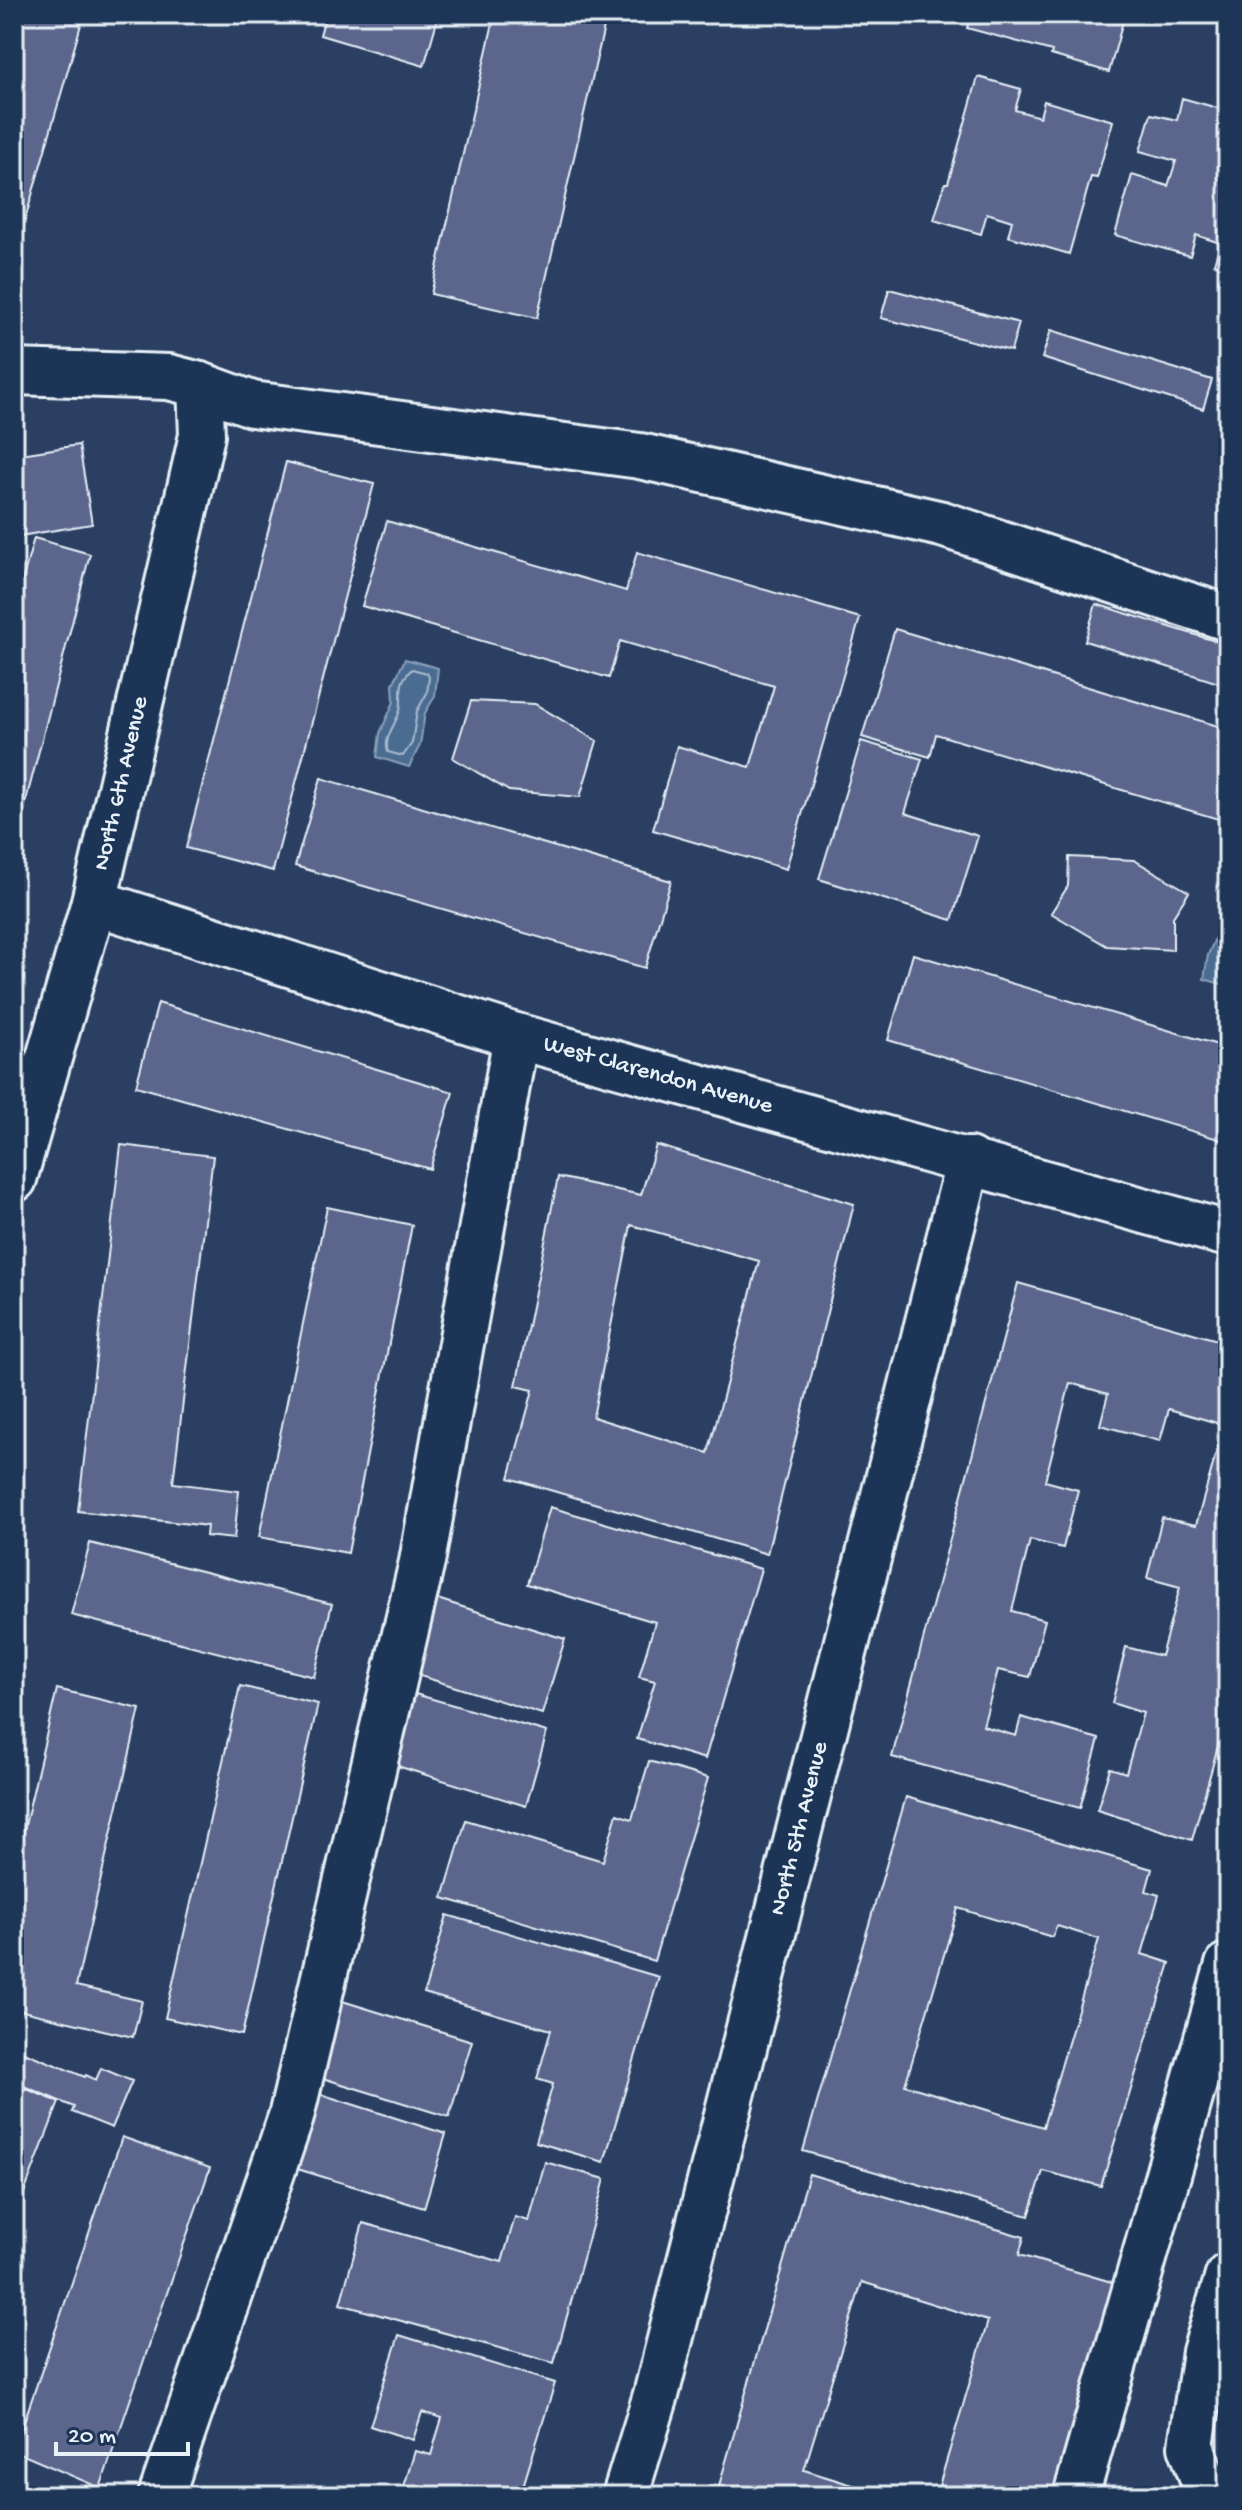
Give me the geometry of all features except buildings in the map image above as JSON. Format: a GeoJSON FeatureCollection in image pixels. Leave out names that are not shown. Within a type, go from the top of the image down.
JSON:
{"type":"FeatureCollection","features":[{"type":"Feature","properties":{"kind":"street"},"geometry":{"type":"LineString","coordinates":[[14,372],[169,377],[252,404],[640,456],[942,524],[1228,618]]}},
{"type":"Feature","properties":{"kind":"street","name":"North 6th Avenue"},"geometry":{"type":"LineString","coordinates":[[14,1179],[94,902],[202,435],[200,385]]}},
{"type":"Feature","properties":{"kind":"street","name":"West Clarendon Avenue"},"geometry":{"type":"LineString","coordinates":[[94,902],[516,1036],[1228,1234]]}},
{"type":"Feature","properties":{"kind":"street"},"geometry":{"type":"LineString","coordinates":[[161,2496],[291,2117],[422,1562],[516,1036]]}},
{"type":"Feature","properties":{"kind":"street","name":"North 5th Avenue"},"geometry":{"type":"LineString","coordinates":[[625,2496],[660,2379],[969,1160]]}},
{"type":"Feature","properties":{"kind":"street"},"geometry":{"type":"LineString","coordinates":[[1076,2496],[1228,1965]]}},
{"type":"Feature","properties":{"kind":"street"},"geometry":{"type":"LineString","coordinates":[[1228,2276],[1205,2352],[1191,2446],[1204,2482],[1228,2489]]}},
{"type":"Feature","properties":{"kind":"water"},"geometry":{"type":"Polygon","coordinates":[[[405,659],[438,668],[435,696],[425,713],[420,745],[409,767],[377,757],[380,733],[394,702],[393,684],[405,659]]]}},
{"type":"Feature","properties":{"kind":"water"},"geometry":{"type":"Polygon","coordinates":[[[1228,891],[1228,986],[1204,979],[1208,955],[1221,924],[1221,905],[1228,891]]]}}]}
